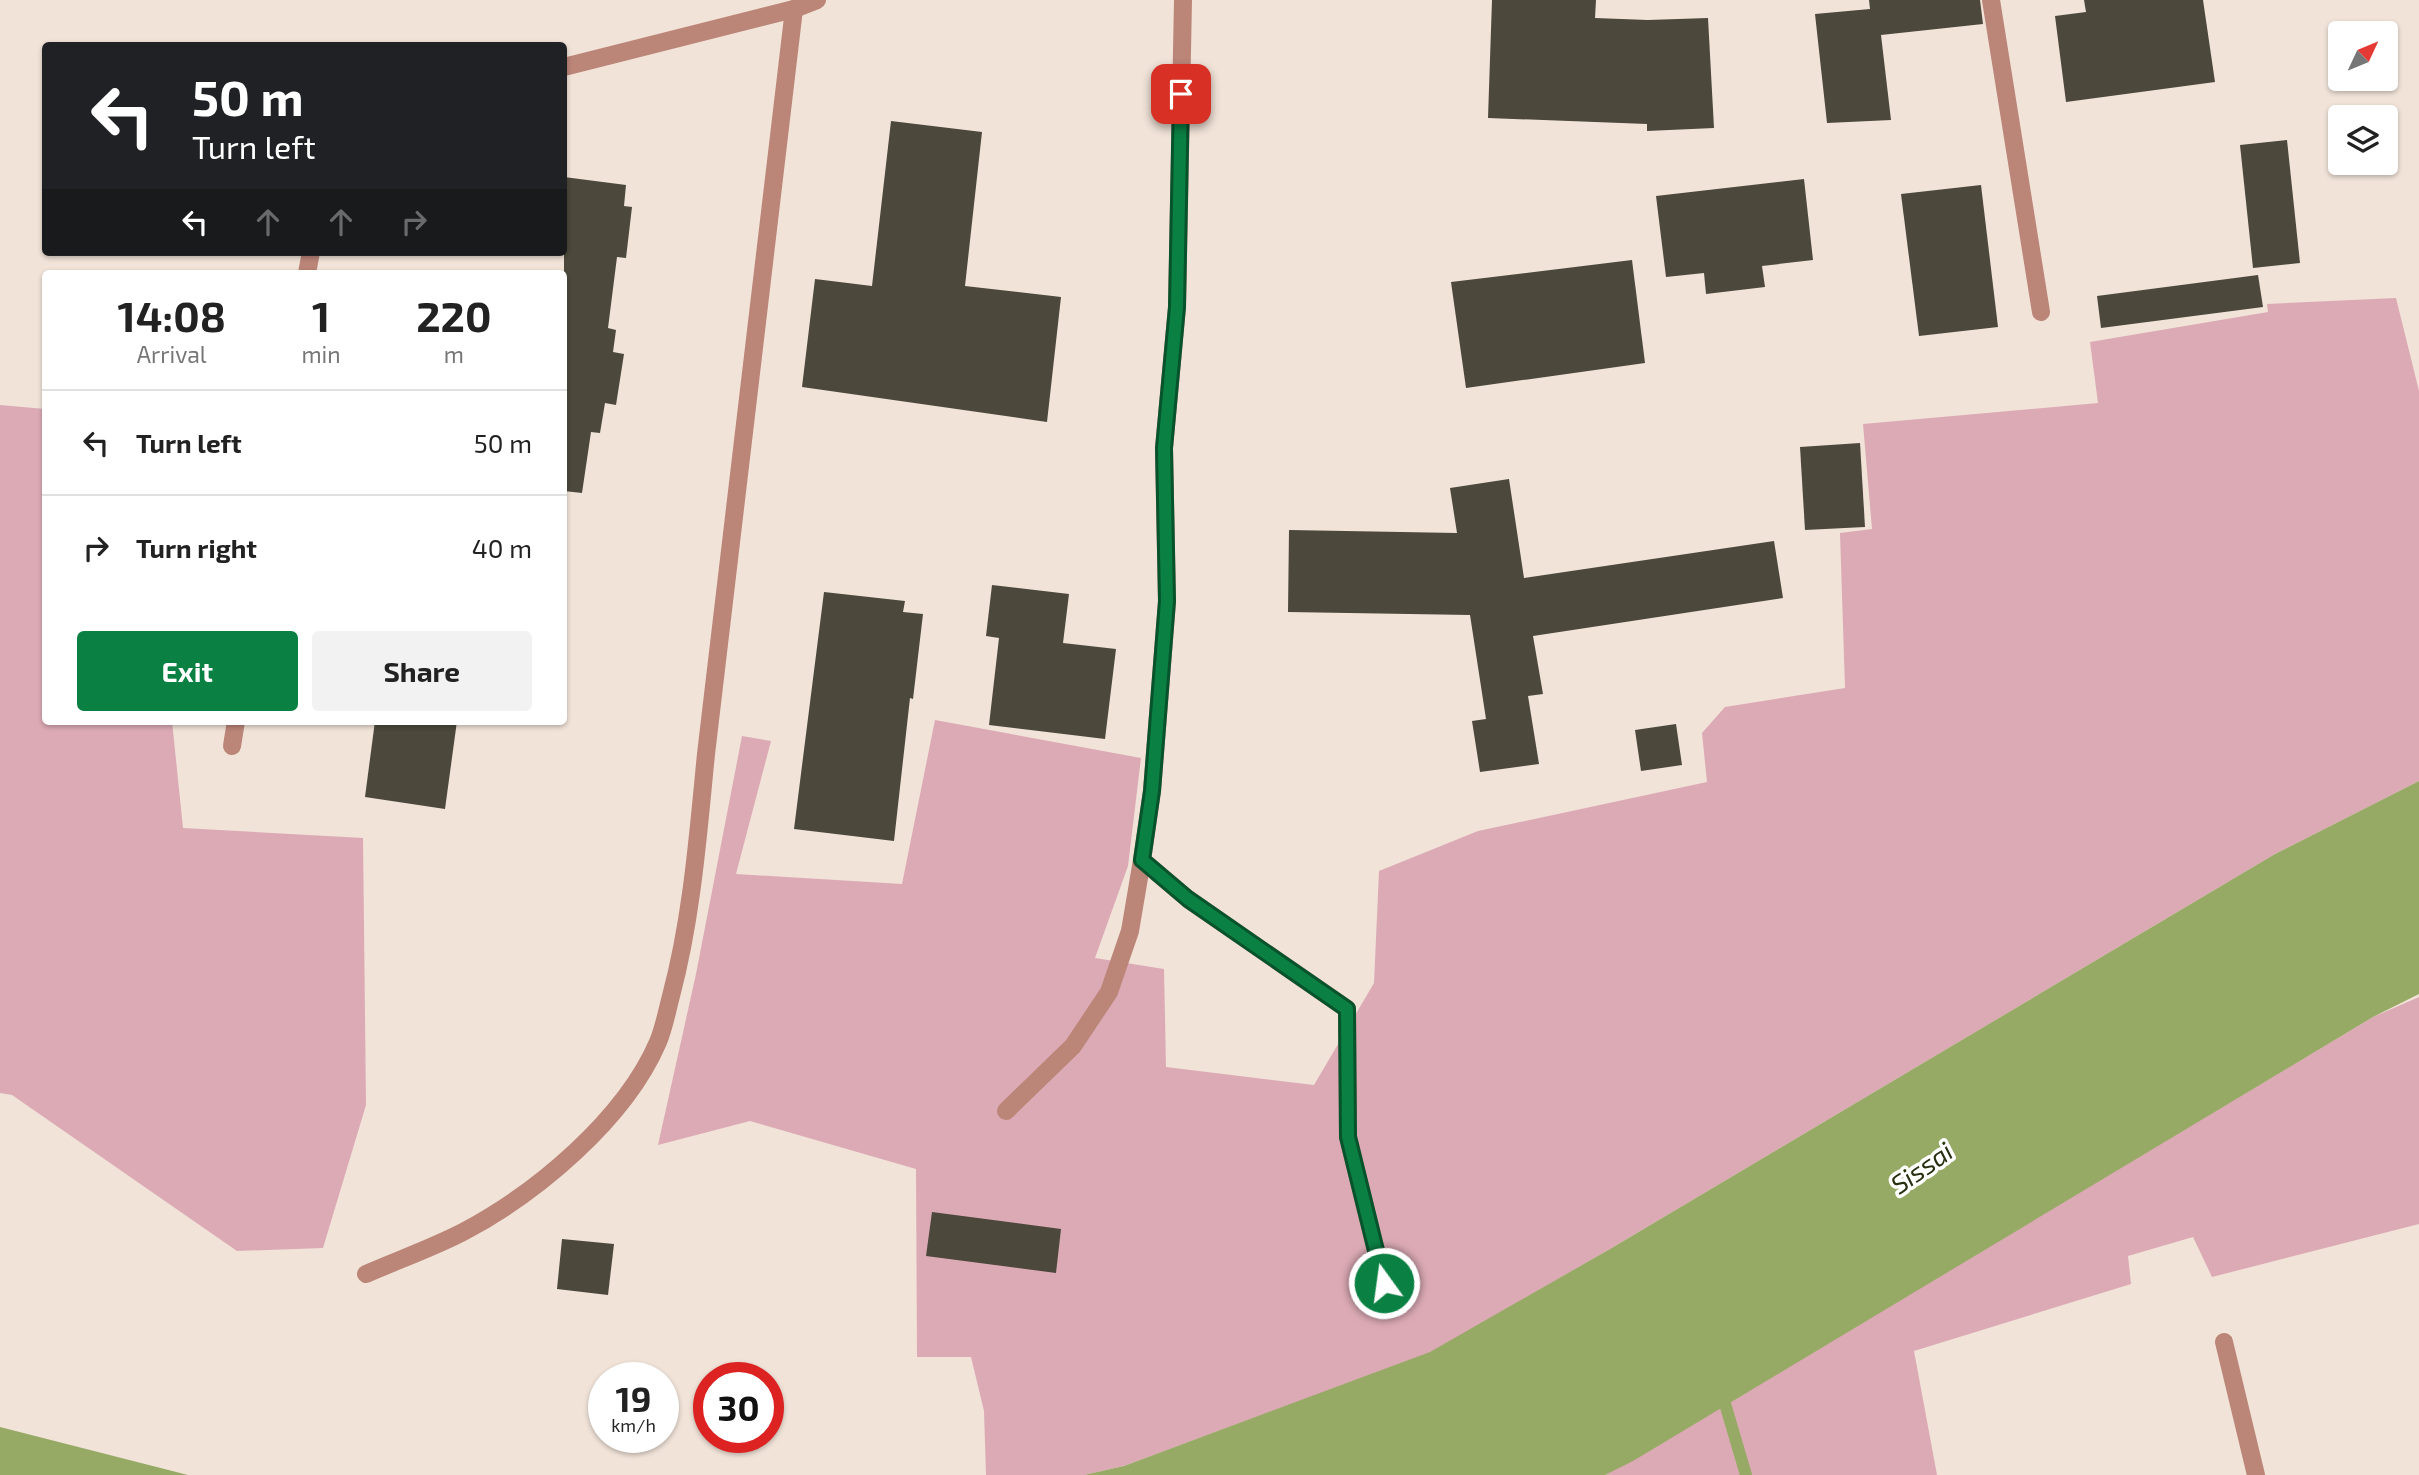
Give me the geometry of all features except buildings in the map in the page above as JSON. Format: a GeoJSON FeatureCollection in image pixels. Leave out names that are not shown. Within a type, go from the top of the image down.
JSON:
{"type":"FeatureCollection","features":[{"type":"Feature","properties":{"kind":"street"},"geometry":{"type":"LineString","coordinates":[[567,66],[794,9],[817,0]]}},
{"type":"Feature","properties":{"kind":"street"},"geometry":{"type":"LineString","coordinates":[[1006,1111],[1073,1046],[1109,992],[1130,931],[1142,860],[1152,791],[1167,601],[1164,448],[1177,307],[1183,0]]}},
{"type":"Feature","properties":{"kind":"street"},"geometry":{"type":"LineString","coordinates":[[1991,0],[2041,312]]}},
{"type":"Feature","properties":{"kind":"street"},"geometry":{"type":"LineString","coordinates":[[366,1274],[463,1232],[525,1193],[594,1134],[630,1091],[659,1041],[677,974],[695,871],[707,740],[794,9]]}},
{"type":"Feature","properties":{"kind":"street"},"geometry":{"type":"LineString","coordinates":[[232,746],[235,725]]}},
{"type":"Feature","properties":{"kind":"street"},"geometry":{"type":"LineString","coordinates":[[1142,860],[1188,899],[1347,1009],[1348,1137],[1384,1283]]}},
{"type":"Feature","properties":{"kind":"street"},"geometry":{"type":"LineString","coordinates":[[2224,1342],[2256,1475]]}},
{"type":"Feature","properties":{"kind":"shaded area"},"geometry":{"type":"Polygon","coordinates":[[[2396,298],[2419,391],[2419,781],[2275,854],[1430,1353],[1124,1466],[1084,1475],[986,1475],[984,1411],[971,1357],[917,1357],[916,1169],[750,1121],[658,1145],[696,974],[742,736],[771,741],[736,874],[902,884],[935,720],[1141,758],[1128,866],[1095,958],[1164,969],[1166,1067],[1314,1085],[1374,983],[1379,871],[1478,831],[1707,782],[1702,733],[1725,707],[1845,688],[1840,533],[1872,529],[1863,424],[2098,403],[2090,342],[2268,312],[2267,304],[2396,298]]]}},
{"type":"Feature","properties":{"kind":"shaded area"},"geometry":{"type":"Polygon","coordinates":[[[0,405],[42,409],[42,725],[172,725],[183,828],[363,838],[366,1105],[323,1248],[237,1251],[12,1095],[0,1093],[0,405]]]}},
{"type":"Feature","properties":{"kind":"shaded area"},"geometry":{"type":"Polygon","coordinates":[[[2419,997],[2419,1224],[2212,1277],[2193,1237],[2128,1256],[2131,1284],[1914,1351],[1937,1475],[1605,1475],[2373,1017],[2419,997]]]}},
{"type":"Feature","properties":{"kind":"water","name":"Sissai"},"geometry":{"type":"Polygon","coordinates":[[[2419,781],[2419,994],[2373,1017],[1633,1461],[1605,1475],[1084,1475],[1124,1466],[1430,1352],[1610,1249],[2275,854],[2419,781]]]}},
{"type":"Feature","properties":{"kind":"water"},"geometry":{"type":"Polygon","coordinates":[[[0,1427],[188,1475],[0,1475],[0,1427]]]}},
{"type":"Feature","properties":{"kind":"waterway"},"geometry":{"type":"LineString","coordinates":[[1721,1390],[1746,1475]]}},
{"type":"Feature","properties":{"kind":"route"},"geometry":{"type":"LineString","coordinates":[[1181,94],[1177,307],[1164,448],[1167,601],[1152,791],[1142,860],[1188,899],[1347,1009],[1348,1137],[1384,1283]]}}]}
